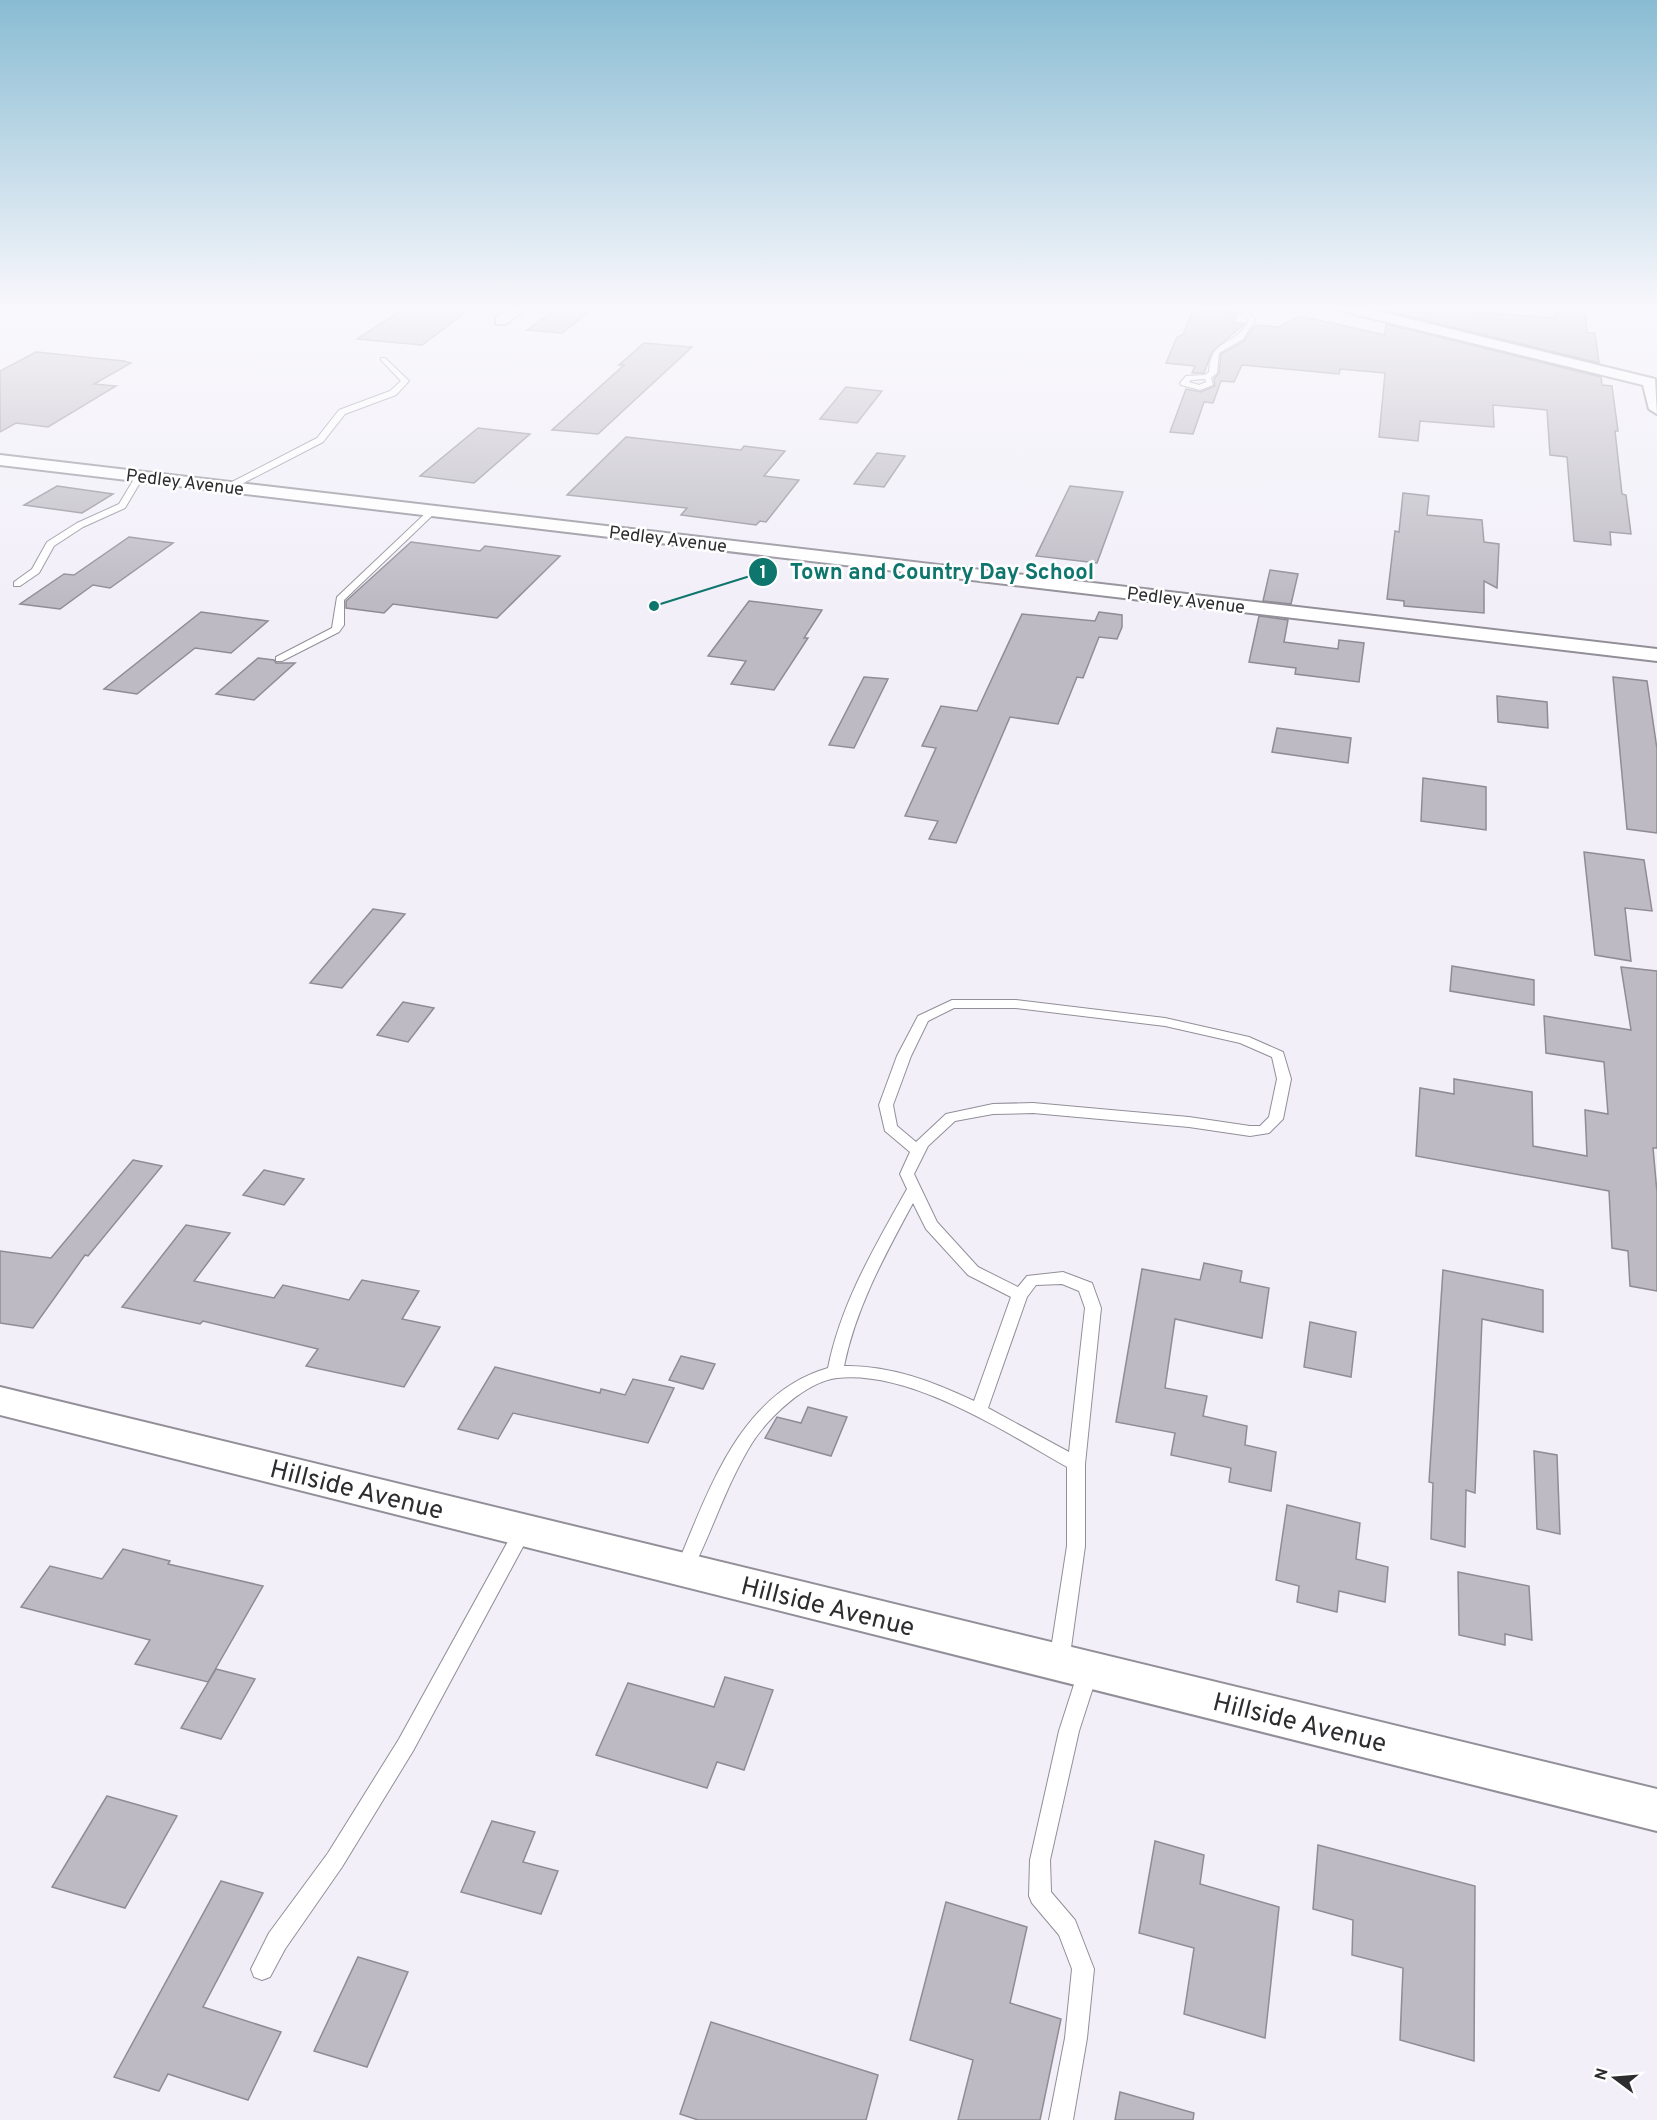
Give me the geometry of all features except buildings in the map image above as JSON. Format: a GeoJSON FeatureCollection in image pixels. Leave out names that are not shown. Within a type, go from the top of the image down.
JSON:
{"type":"FeatureCollection","features":[{"type":"Feature","properties":{"kind":"street","name":"Pedley Avenue"},"geometry":{"type":"LineString","coordinates":[[0,460],[1657,655]]}},
{"type":"Feature","properties":{"kind":"street","name":"Hillside Avenue"},"geometry":{"type":"LineString","coordinates":[[0,1401],[1657,1810]]}},
{"type":"Feature","properties":{"kind":"lane"},"geometry":{"type":"LineString","coordinates":[[229,487],[320,440],[342,412],[364,404]]}},
{"type":"Feature","properties":{"kind":"lane"},"geometry":{"type":"LineString","coordinates":[[17,584],[36,571],[50,544],[80,525],[122,506],[140,476]]}},
{"type":"Feature","properties":{"kind":"lane"},"geometry":{"type":"LineString","coordinates":[[279,660],[336,630],[339,625],[340,599],[433,511]]}},
{"type":"Feature","properties":{"kind":"lane"},"geometry":{"type":"LineString","coordinates":[[918,1151],[891,1128],[886,1105],[904,1056],[923,1019],[952,1004],[1016,1004],[1166,1022],[1244,1040],[1278,1055],[1284,1079],[1276,1119],[1264,1130],[1250,1131],[1189,1122],[1033,1108],[993,1109],[951,1117],[922,1143],[907,1174],[931,1225],[973,1272],[1020,1295]]}},
{"type":"Feature","properties":{"kind":"lane"},"geometry":{"type":"LineString","coordinates":[[835,1372],[839,1346],[869,1272],[914,1189]]}},
{"type":"Feature","properties":{"kind":"lane"},"geometry":{"type":"LineString","coordinates":[[979,1412],[1020,1295],[1032,1280],[1063,1278],[1086,1287],[1093,1308],[1076,1464],[1073,1666],[1069,1731],[1041,1860],[1040,1896],[1067,1928],[1083,1969],[1076,2038],[1061,2120]]}},
{"type":"Feature","properties":{"kind":"lane"},"geometry":{"type":"LineString","coordinates":[[684,1570],[707,1517],[756,1425],[777,1402],[835,1372],[868,1372],[927,1387],[1076,1464]]}},
{"type":"Feature","properties":{"kind":"lane"},"geometry":{"type":"LineString","coordinates":[[262,1969],[277,1941],[335,1860],[406,1745],[523,1530]]}},
{"type":"Feature","properties":{"kind":"place","name":"Town and Country Day School"},"geometry":{"type":"Point","coordinates":[654,606]}}]}
